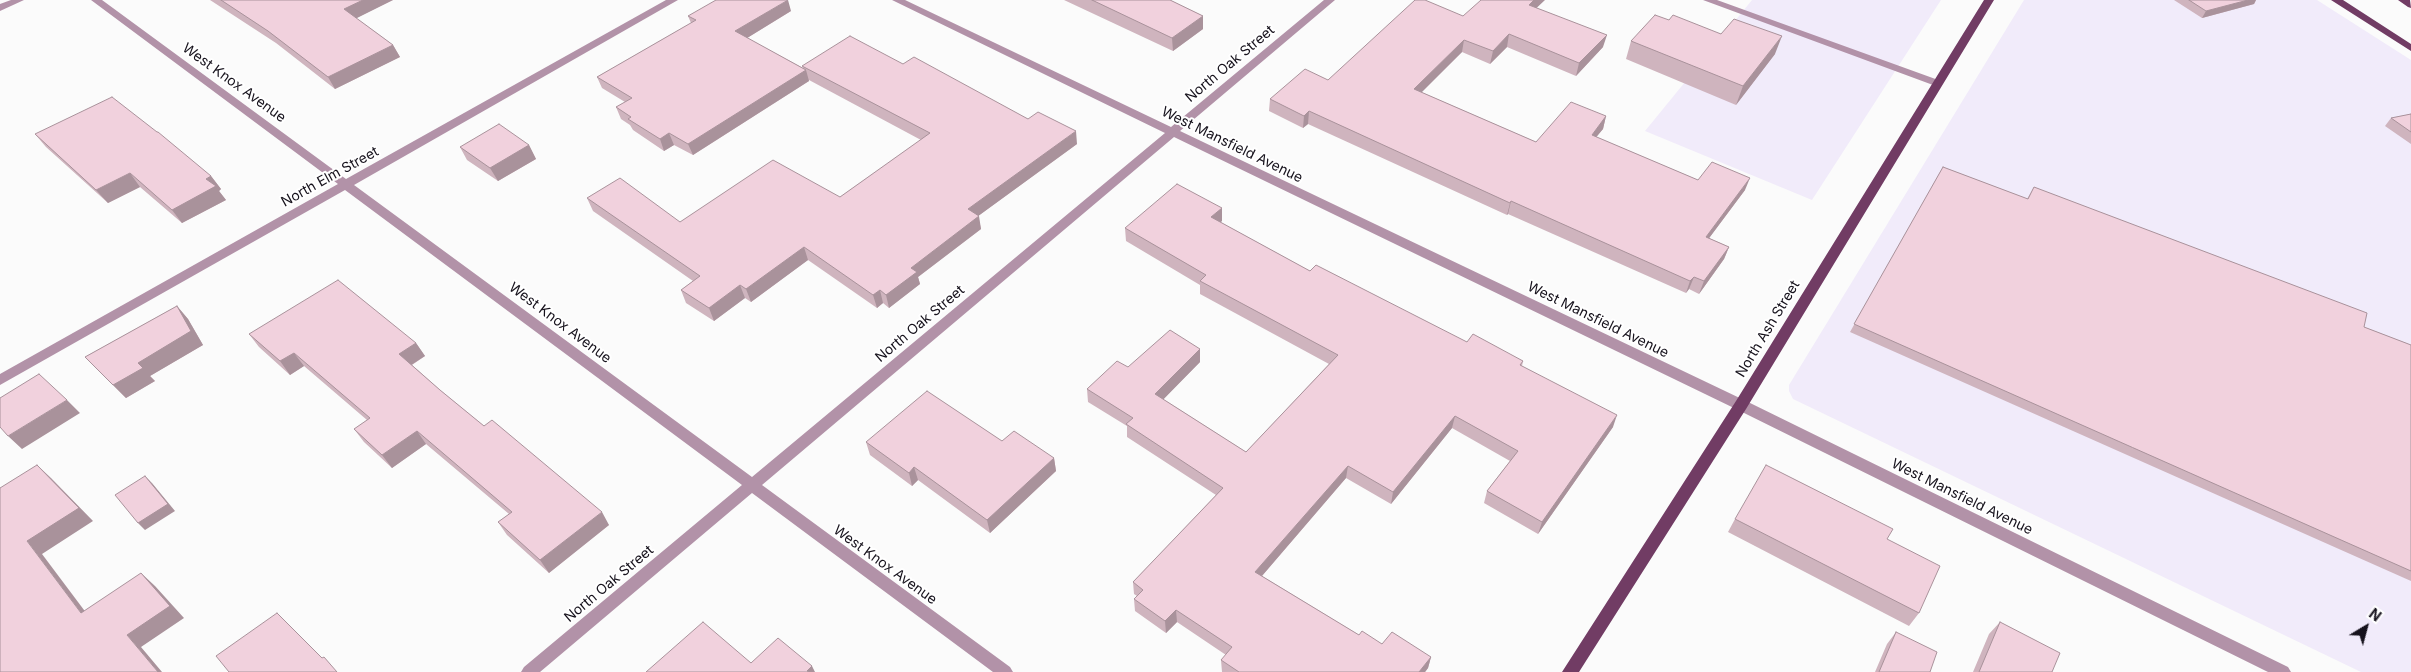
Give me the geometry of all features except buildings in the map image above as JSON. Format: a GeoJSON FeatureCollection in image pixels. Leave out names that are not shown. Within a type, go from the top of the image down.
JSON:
{"type":"FeatureCollection","features":[{"type":"Feature","properties":{"kind":"main road","name":"North Ash Street"},"geometry":{"type":"LineString","coordinates":[[1570,672],[1741,405],[1989,0]]}},
{"type":"Feature","properties":{"kind":"main road"},"geometry":{"type":"LineString","coordinates":[[2336,0],[2411,48]]}},
{"type":"Feature","properties":{"kind":"main road"},"geometry":{"type":"LineString","coordinates":[[2403,0],[2411,5]]}},
{"type":"Feature","properties":{"kind":"street"},"geometry":{"type":"LineString","coordinates":[[0,8],[19,0]]}},
{"type":"Feature","properties":{"kind":"street","name":"West Knox Avenue"},"geometry":{"type":"LineString","coordinates":[[96,0],[348,184],[1005,672]]}},
{"type":"Feature","properties":{"kind":"street","name":"North Elm Street"},"geometry":{"type":"LineString","coordinates":[[0,380],[673,0]]}},
{"type":"Feature","properties":{"kind":"street","name":"West Mansfield Avenue"},"geometry":{"type":"LineString","coordinates":[[897,0],[1741,405],[2283,672]]}},
{"type":"Feature","properties":{"kind":"street","name":"North Oak Street"},"geometry":{"type":"LineString","coordinates":[[529,672],[1330,0]]}},
{"type":"Feature","properties":{"kind":"street"},"geometry":{"type":"LineString","coordinates":[[1708,0],[1937,83]]}},
{"type":"Feature","properties":{"kind":"shaded area"},"geometry":{"type":"Polygon","coordinates":[[[1752,0],[1941,0],[1812,200],[1645,131],[1752,0]]]}},
{"type":"Feature","properties":{"kind":"shaded area"},"geometry":{"type":"Polygon","coordinates":[[[2024,0],[2317,0],[2411,60],[2411,672],[2361,672],[1793,399],[1789,391],[1789,385],[2024,0]]]}}]}
